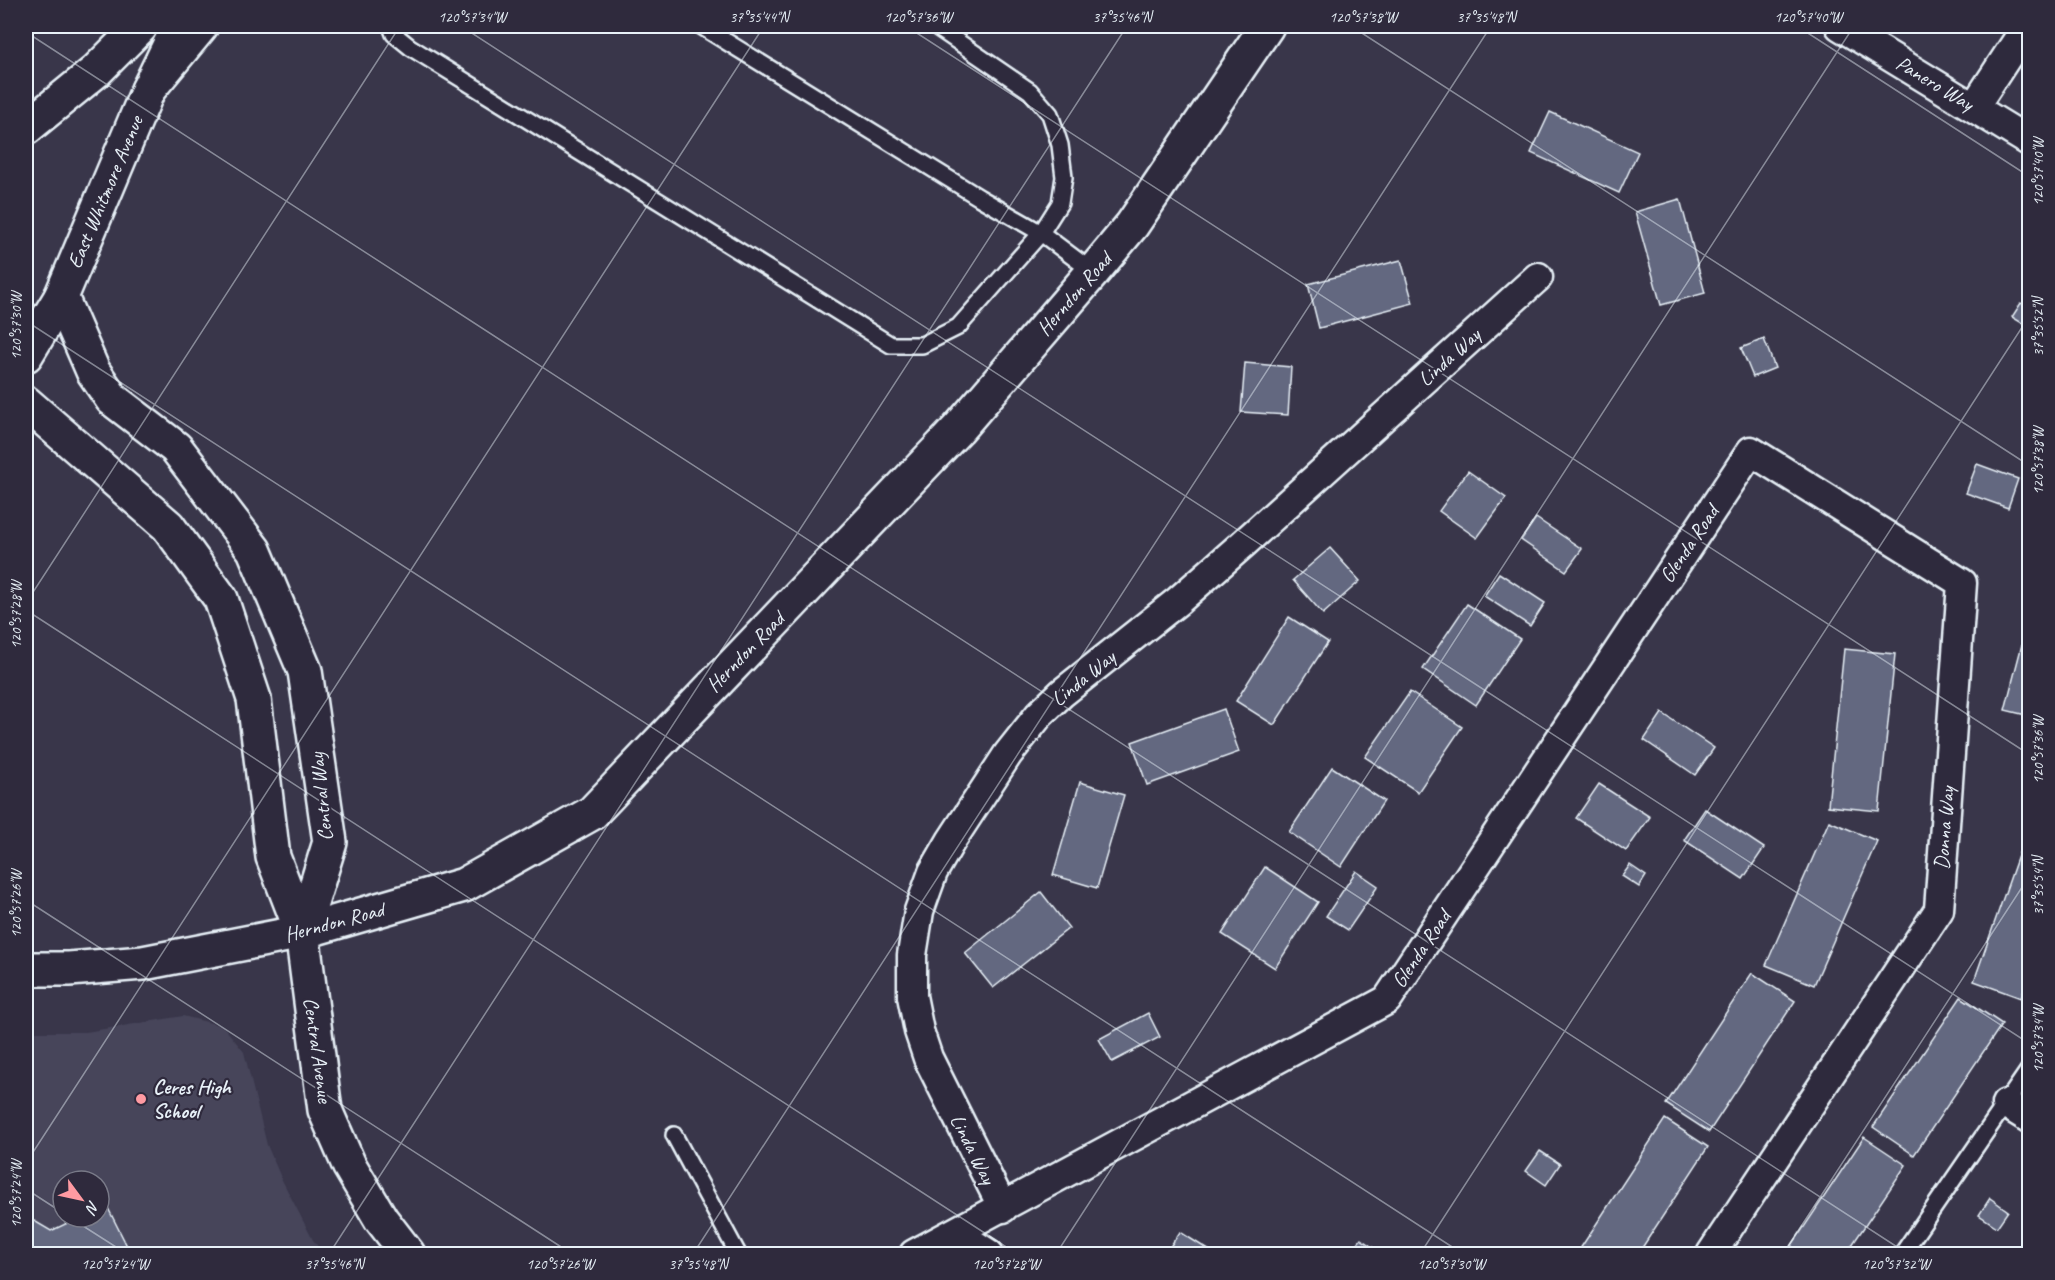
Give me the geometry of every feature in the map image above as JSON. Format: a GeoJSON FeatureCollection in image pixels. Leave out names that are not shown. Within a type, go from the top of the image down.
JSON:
{"type":"FeatureCollection","features":[{"type":"Feature","properties":{"kind":"main road"},"geometry":{"type":"LineString","coordinates":[[26,128],[96,71],[141,26]]}},
{"type":"Feature","properties":{"kind":"main road","name":"East Whitmore Avenue"},"geometry":{"type":"LineString","coordinates":[[26,355],[61,297],[148,90],[179,26]]}},
{"type":"Feature","properties":{"kind":"main road"},"geometry":{"type":"LineString","coordinates":[[148,90],[201,26]]}},
{"type":"Feature","properties":{"kind":"main road","name":"Herndon Road"},"geometry":{"type":"LineString","coordinates":[[26,969],[69,969],[143,963],[302,932],[464,885],[592,813],[958,429],[1093,272],[1132,225],[1267,26]]}},
{"type":"Feature","properties":{"kind":"main road","name":"Central Way"},"geometry":{"type":"LineString","coordinates":[[61,297],[93,371],[112,399],[176,448],[254,550],[306,671],[330,842],[302,932]]}},
{"type":"Feature","properties":{"kind":"main road"},"geometry":{"type":"LineString","coordinates":[[26,403],[168,526],[221,598],[254,699],[273,857],[302,932]]}},
{"type":"Feature","properties":{"kind":"main road","name":"Central Avenue"},"geometry":{"type":"LineString","coordinates":[[302,932],[325,1110],[349,1165],[381,1219],[408,1254]]}},
{"type":"Feature","properties":{"kind":"street","name":"Panero Way"},"geometry":{"type":"LineString","coordinates":[[1840,26],[2030,142]]}},
{"type":"Feature","properties":{"kind":"street"},"geometry":{"type":"LineString","coordinates":[[1974,107],[2027,26]]}},
{"type":"Feature","properties":{"kind":"street","name":"Linda Way"},"geometry":{"type":"LineString","coordinates":[[1003,1208],[928,1058],[919,1031],[912,996],[912,955],[919,911],[933,872],[945,851],[1008,754],[1039,715],[1062,693],[1178,601],[1538,277]]}},
{"type":"Feature","properties":{"kind":"street","name":"Glenda Road"},"geometry":{"type":"LineString","coordinates":[[914,1254],[1387,1000],[1751,451]]}},
{"type":"Feature","properties":{"kind":"street","name":"Donna Way"},"geometry":{"type":"LineString","coordinates":[[1711,1254],[1938,910],[1962,583],[1751,451]]}},
{"type":"Feature","properties":{"kind":"street"},"geometry":{"type":"LineString","coordinates":[[956,1233],[989,1254]]}},
{"type":"Feature","properties":{"kind":"lane"},"geometry":{"type":"LineString","coordinates":[[391,26],[394,34],[410,47],[891,345],[922,345],[958,327],[1041,233],[1060,203],[1064,177],[1060,145],[1050,114],[1030,92],[935,26]]}},
{"type":"Feature","properties":{"kind":"lane"},"geometry":{"type":"LineString","coordinates":[[701,26],[980,198],[1041,233],[1093,272]]}},
{"type":"Feature","properties":{"kind":"lane"},"geometry":{"type":"LineString","coordinates":[[1902,1254],[2018,1111],[2030,1068]]}},
{"type":"Feature","properties":{"kind":"lane"},"geometry":{"type":"LineString","coordinates":[[674,1135],[738,1254]]}},
{"type":"Feature","properties":{"kind":"shaded area","name":"Ceres High School"},"geometry":{"type":"Polygon","coordinates":[[[183,1016],[223,1026],[244,1052],[267,1145],[313,1240],[324,1254],[26,1254],[26,1032],[86,1032],[183,1016]]]}},
{"type":"Feature","properties":{"kind":"building"},"geometry":{"type":"Polygon","coordinates":[[[1550,112],[1638,152],[1619,193],[1531,153],[1550,112]]]}},
{"type":"Feature","properties":{"kind":"building"},"geometry":{"type":"Polygon","coordinates":[[[1680,199],[1705,293],[1661,305],[1635,212],[1680,199]]]}},
{"type":"Feature","properties":{"kind":"building"},"geometry":{"type":"Polygon","coordinates":[[[1401,260],[1413,303],[1319,328],[1308,284],[1401,260]]]}},
{"type":"Feature","properties":{"kind":"building"},"geometry":{"type":"Polygon","coordinates":[[[2021,303],[2030,309],[2030,322],[2027,326],[2012,317],[2021,303]]]}},
{"type":"Feature","properties":{"kind":"building"},"geometry":{"type":"Polygon","coordinates":[[[1764,339],[1775,368],[1753,377],[1741,348],[1764,339]]]}},
{"type":"Feature","properties":{"kind":"building"},"geometry":{"type":"Polygon","coordinates":[[[1245,363],[1291,367],[1288,415],[1241,412],[1245,363]]]}},
{"type":"Feature","properties":{"kind":"building"},"geometry":{"type":"Polygon","coordinates":[[[1977,464],[2018,479],[2008,508],[1966,493],[1977,464]]]}},
{"type":"Feature","properties":{"kind":"building"},"geometry":{"type":"Polygon","coordinates":[[[1468,471],[1506,498],[1477,538],[1439,511],[1468,471]]]}},
{"type":"Feature","properties":{"kind":"building"},"geometry":{"type":"Polygon","coordinates":[[[1536,518],[1582,549],[1566,571],[1521,540],[1536,518]]]}},
{"type":"Feature","properties":{"kind":"building"},"geometry":{"type":"Polygon","coordinates":[[[1330,548],[1360,581],[1323,614],[1293,580],[1330,548]]]}},
{"type":"Feature","properties":{"kind":"building"},"geometry":{"type":"Polygon","coordinates":[[[1499,573],[1545,603],[1530,626],[1484,596],[1499,573]]]}},
{"type":"Feature","properties":{"kind":"building"},"geometry":{"type":"Polygon","coordinates":[[[1467,604],[1520,639],[1476,705],[1423,669],[1467,604]]]}},
{"type":"Feature","properties":{"kind":"building"},"geometry":{"type":"Polygon","coordinates":[[[1289,617],[1328,642],[1274,725],[1236,701],[1289,617]]]}},
{"type":"Feature","properties":{"kind":"building"},"geometry":{"type":"Polygon","coordinates":[[[2026,629],[2030,629],[2030,716],[2005,710],[2026,629]]]}},
{"type":"Feature","properties":{"kind":"building"},"geometry":{"type":"Polygon","coordinates":[[[1844,649],[1895,654],[1879,811],[1828,806],[1844,649]]]}},
{"type":"Feature","properties":{"kind":"building"},"geometry":{"type":"Polygon","coordinates":[[[1410,692],[1462,727],[1418,792],[1365,757],[1410,692]]]}},
{"type":"Feature","properties":{"kind":"building"},"geometry":{"type":"Polygon","coordinates":[[[1224,709],[1239,752],[1147,785],[1132,742],[1224,709]]]}},
{"type":"Feature","properties":{"kind":"building"},"geometry":{"type":"Polygon","coordinates":[[[1662,713],[1714,748],[1695,775],[1644,740],[1662,713]]]}},
{"type":"Feature","properties":{"kind":"building"},"geometry":{"type":"Polygon","coordinates":[[[1332,767],[1384,801],[1341,867],[1289,832],[1332,767]]]}},
{"type":"Feature","properties":{"kind":"building"},"geometry":{"type":"Polygon","coordinates":[[[1080,782],[1124,795],[1097,888],[1053,875],[1080,782]]]}},
{"type":"Feature","properties":{"kind":"building"},"geometry":{"type":"Polygon","coordinates":[[[1599,784],[1650,817],[1626,851],[1576,818],[1599,784]]]}},
{"type":"Feature","properties":{"kind":"building"},"geometry":{"type":"Polygon","coordinates":[[[1705,809],[1764,848],[1743,879],[1684,840],[1705,809]]]}},
{"type":"Feature","properties":{"kind":"building"},"geometry":{"type":"Polygon","coordinates":[[[1829,821],[1877,841],[1814,985],[1766,965],[1829,821]]]}},
{"type":"Feature","properties":{"kind":"building"},"geometry":{"type":"Polygon","coordinates":[[[2026,833],[2030,834],[2030,973],[2021,998],[1974,981],[2026,833]]]}},
{"type":"Feature","properties":{"kind":"building"},"geometry":{"type":"Polygon","coordinates":[[[1630,865],[1646,876],[1639,887],[1622,876],[1630,865]]]}},
{"type":"Feature","properties":{"kind":"building"},"geometry":{"type":"Polygon","coordinates":[[[1265,867],[1318,902],[1275,968],[1222,934],[1265,867]]]}},
{"type":"Feature","properties":{"kind":"building"},"geometry":{"type":"Polygon","coordinates":[[[1356,871],[1378,886],[1348,930],[1326,916],[1356,871]]]}},
{"type":"Feature","properties":{"kind":"building"},"geometry":{"type":"Polygon","coordinates":[[[1041,892],[1069,928],[993,988],[965,953],[1041,892]]]}},
{"type":"Feature","properties":{"kind":"building"},"geometry":{"type":"Polygon","coordinates":[[[1752,973],[1795,1001],[1709,1132],[1666,1104],[1752,973]]]}},
{"type":"Feature","properties":{"kind":"building"},"geometry":{"type":"Polygon","coordinates":[[[1961,997],[2002,1024],[1914,1155],[1873,1127],[1961,997]]]}},
{"type":"Feature","properties":{"kind":"building"},"geometry":{"type":"Polygon","coordinates":[[[1148,1013],[1160,1037],[1112,1062],[1099,1039],[1148,1013]]]}},
{"type":"Feature","properties":{"kind":"building"},"geometry":{"type":"Polygon","coordinates":[[[1665,1119],[1708,1147],[1638,1254],[1582,1254],[1578,1252],[1665,1119]]]}},
{"type":"Feature","properties":{"kind":"building"},"geometry":{"type":"Polygon","coordinates":[[[1864,1137],[1906,1165],[1846,1254],[1786,1254],[1864,1137]]]}},
{"type":"Feature","properties":{"kind":"building"},"geometry":{"type":"Polygon","coordinates":[[[1540,1151],[1560,1164],[1546,1185],[1526,1171],[1540,1151]]]}},
{"type":"Feature","properties":{"kind":"building"},"geometry":{"type":"Polygon","coordinates":[[[1990,1198],[2008,1211],[1997,1227],[1979,1215],[1990,1198]]]}},
{"type":"Feature","properties":{"kind":"building"},"geometry":{"type":"Polygon","coordinates":[[[111,1214],[131,1254],[26,1254],[26,1228],[31,1219],[51,1231],[55,1229],[111,1229],[111,1214]]]}},
{"type":"Feature","properties":{"kind":"building"},"geometry":{"type":"Polygon","coordinates":[[[1180,1232],[1215,1254],[1165,1254],[1180,1232]]]}},
{"type":"Feature","properties":{"kind":"building"},"geometry":{"type":"Polygon","coordinates":[[[1361,1239],[1381,1253],[1350,1254],[1361,1239]]]}},
{"type":"Feature","properties":{"kind":"place","name":"Ceres High School"},"geometry":{"type":"Point","coordinates":[141,1099]}}]}
